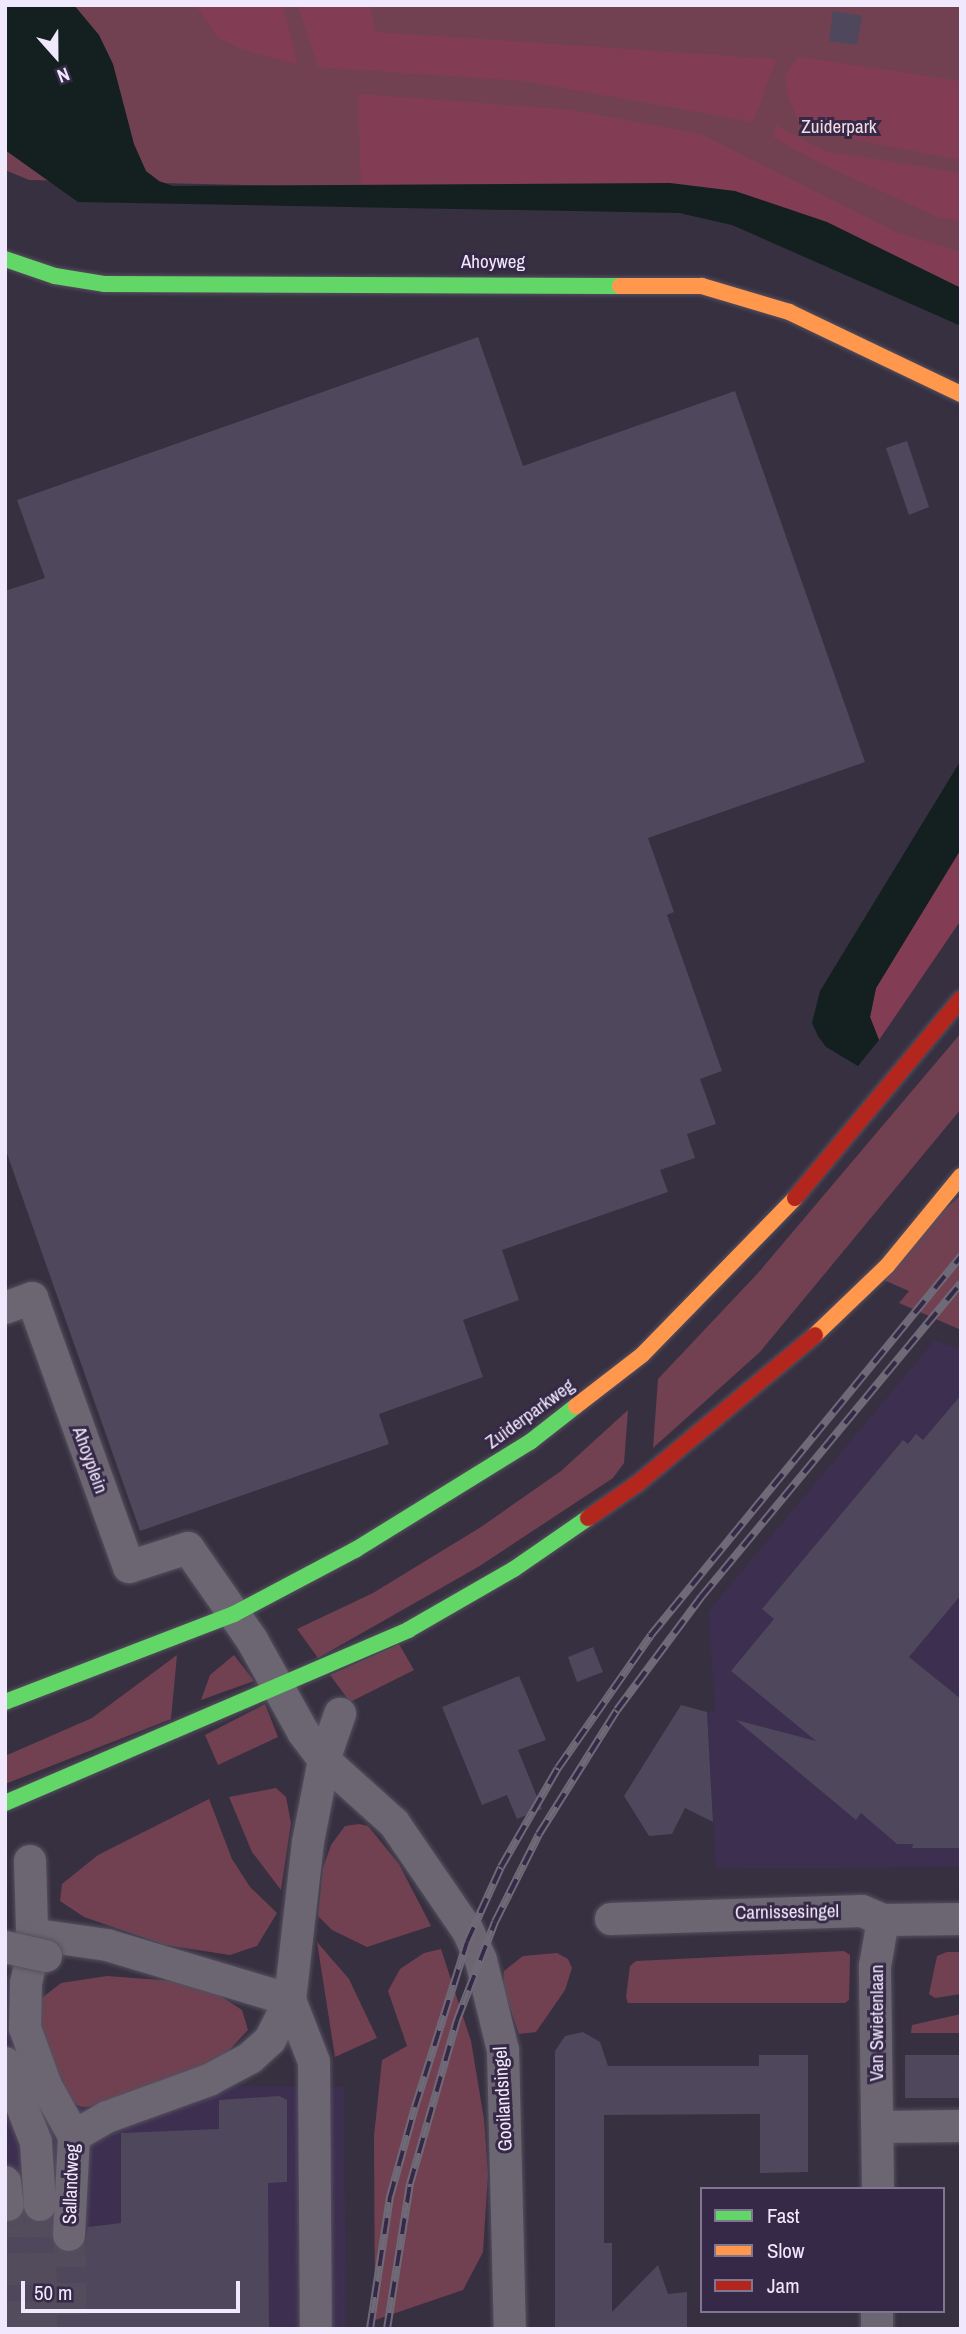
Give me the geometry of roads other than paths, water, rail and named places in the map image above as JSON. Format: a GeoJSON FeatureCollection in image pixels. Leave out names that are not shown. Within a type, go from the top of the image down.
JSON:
{"type":"FeatureCollection","features":[{"type":"Feature","properties":{"kind":"main road","name":"Ahoyweg"},"geometry":{"type":"LineString","coordinates":[[5,259],[55,276],[105,284],[702,286],[789,312],[961,394]]}},
{"type":"Feature","properties":{"kind":"main road","name":"Zuiderparkweg"},"geometry":{"type":"LineString","coordinates":[[5,1702],[234,1614],[355,1550],[486,1472],[642,1355],[805,1187],[961,999]]}},
{"type":"Feature","properties":{"kind":"main road"},"geometry":{"type":"LineString","coordinates":[[5,1803],[408,1630],[514,1569],[637,1484],[787,1362],[887,1266],[961,1176]]}},
{"type":"Feature","properties":{"kind":"street","name":"Ahoyplein"},"geometry":{"type":"LineString","coordinates":[[5,1308],[32,1298],[129,1567],[188,1548],[202,1567]]}},
{"type":"Feature","properties":{"kind":"street","name":"Gooilandsingel"},"geometry":{"type":"LineString","coordinates":[[202,1567],[280,1685],[303,1732],[324,1760],[394,1823],[468,1907],[493,1955],[503,2050],[510,2329]]}},
{"type":"Feature","properties":{"kind":"street"},"geometry":{"type":"LineString","coordinates":[[74,2136],[107,2117],[209,2080],[250,2057],[270,2040],[290,2000],[297,1915],[324,1760],[340,1714]]}},
{"type":"Feature","properties":{"kind":"street"},"geometry":{"type":"LineString","coordinates":[[30,1861],[32,1929],[41,1943]]}},
{"type":"Feature","properties":{"kind":"street","name":"Carnissesingel"},"geometry":{"type":"LineString","coordinates":[[611,1919],[862,1911],[883,1920],[961,1919]]}},
{"type":"Feature","properties":{"kind":"street","name":"Van Swietenlaan"},"geometry":{"type":"LineString","coordinates":[[878,2187],[875,1966],[883,1920]]}},
{"type":"Feature","properties":{"kind":"street"},"geometry":{"type":"LineString","coordinates":[[5,1947],[41,1943],[107,1945],[290,2000]]}},
{"type":"Feature","properties":{"kind":"street","name":"Sallandweg"},"geometry":{"type":"LineString","coordinates":[[41,1943],[26,1983],[25,2028],[46,2086],[74,2136],[69,2235]]}},
{"type":"Feature","properties":{"kind":"street"},"geometry":{"type":"LineString","coordinates":[[290,2000],[314,2062],[316,2329]]}},
{"type":"Feature","properties":{"kind":"street","name":"Sallandweg"},"geometry":{"type":"LineString","coordinates":[[5,2063],[36,2142],[40,2205]]}},
{"type":"Feature","properties":{"kind":"street"},"geometry":{"type":"LineString","coordinates":[[878,2127],[961,2126]]}},
{"type":"Feature","properties":{"kind":"tunnel"},"geometry":{"type":"LineString","coordinates":[[8,2205],[10,2329]]}},
{"type":"Feature","properties":{"kind":"tunnel"},"geometry":{"type":"LineString","coordinates":[[40,2205],[41,2329]]}},
{"type":"Feature","properties":{"kind":"tunnel"},"geometry":{"type":"LineString","coordinates":[[69,2235],[71,2329]]}},
{"type":"Feature","properties":{"kind":"railway"},"geometry":{"type":"LineString","coordinates":[[370,2329],[390,2197],[415,2107],[467,1942],[501,1867],[558,1768],[651,1635],[961,1256]]}},
{"type":"Feature","properties":{"kind":"railway"},"geometry":{"type":"LineString","coordinates":[[387,2329],[410,2184],[457,2020],[495,1922],[539,1834],[617,1710],[702,1596],[961,1283]]}},
{"type":"Feature","properties":{"kind":"park label","name":"Zuiderpark"},"geometry":{"type":"Point","coordinates":[839,127]}}]}
